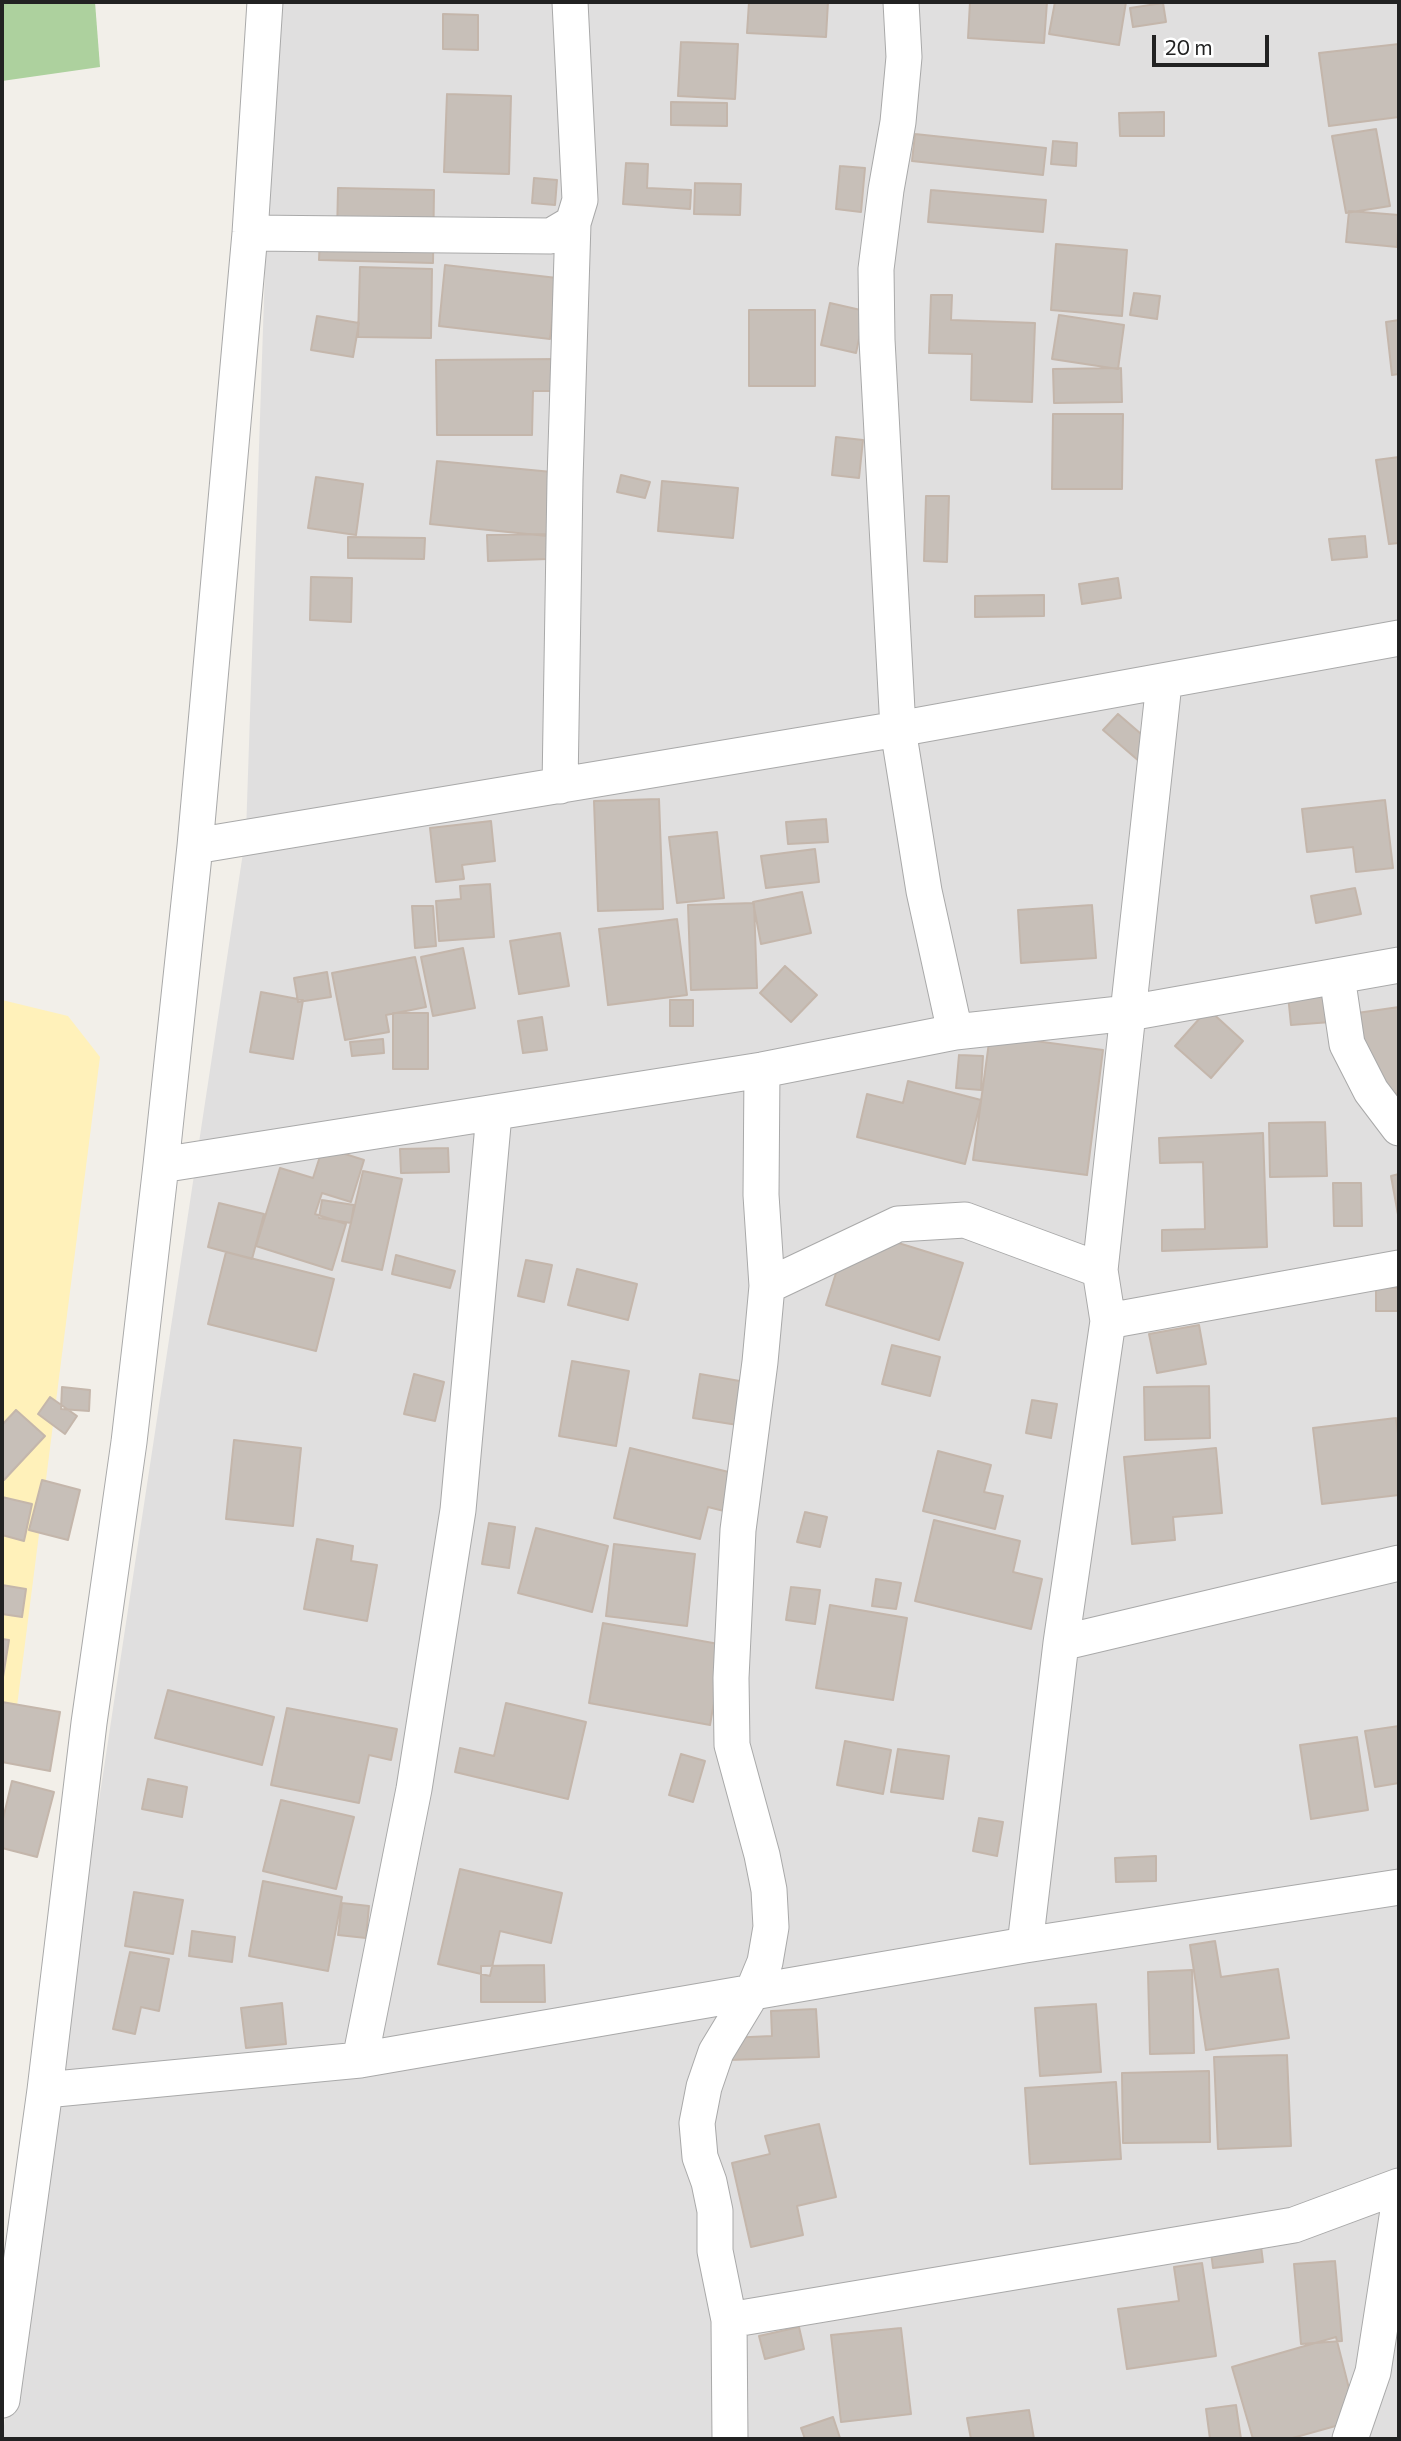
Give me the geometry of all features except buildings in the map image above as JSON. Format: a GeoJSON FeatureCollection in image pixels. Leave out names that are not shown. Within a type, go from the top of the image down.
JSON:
{"type":"FeatureCollection","features":[{"type":"Feature","properties":{"kind":"street"},"geometry":{"type":"LineString","coordinates":[[2,2400],[45,2090],[89,1723],[129,1441],[161,1165],[195,846],[250,233],[265,2]]}},
{"type":"Feature","properties":{"kind":"street"},"geometry":{"type":"LineString","coordinates":[[559,786],[573,223],[580,200],[570,2]]}},
{"type":"Feature","properties":{"kind":"street"},"geometry":{"type":"LineString","coordinates":[[901,2],[904,57],[898,122],[876,269],[877,340],[898,729],[924,891],[955,1032]]}},
{"type":"Feature","properties":{"kind":"street"},"geometry":{"type":"LineString","coordinates":[[250,233],[551,236],[573,223]]}},
{"type":"Feature","properties":{"kind":"street"},"geometry":{"type":"LineString","coordinates":[[195,846],[898,729],[1399,638]]}},
{"type":"Feature","properties":{"kind":"street"},"geometry":{"type":"LineString","coordinates":[[1025,1945],[1060,1643],[1108,1321],[1100,1270],[1164,682]]}},
{"type":"Feature","properties":{"kind":"street"},"geometry":{"type":"LineString","coordinates":[[161,1165],[762,1070],[955,1032],[1129,1013],[1399,965]]}},
{"type":"Feature","properties":{"kind":"street"},"geometry":{"type":"LineString","coordinates":[[1337,976],[1348,1044],[1371,1091],[1399,1128]]}},
{"type":"Feature","properties":{"kind":"street"},"geometry":{"type":"LineString","coordinates":[[730,2439],[729,2320],[715,2251],[713,2202],[709,2182],[699,2157],[697,2123],[704,2087],[716,2052],[752,1991],[765,1962],[771,1927],[769,1890],[732,1745],[730,1678],[738,1530],[767,1286],[761,1195],[762,1070]]}},
{"type":"Feature","properties":{"kind":"street"},"geometry":{"type":"LineString","coordinates":[[360,2060],[414,1789],[458,1510],[494,1114]]}},
{"type":"Feature","properties":{"kind":"street"},"geometry":{"type":"LineString","coordinates":[[767,1286],[898,1224],[965,1220],[1100,1270]]}},
{"type":"Feature","properties":{"kind":"street"},"geometry":{"type":"LineString","coordinates":[[1108,1321],[1399,1268]]}},
{"type":"Feature","properties":{"kind":"street"},"geometry":{"type":"LineString","coordinates":[[1060,1643],[1399,1563]]}},
{"type":"Feature","properties":{"kind":"street"},"geometry":{"type":"LineString","coordinates":[[45,2090],[360,2060],[1025,1945],[1399,1887]]}},
{"type":"Feature","properties":{"kind":"street"},"geometry":{"type":"LineString","coordinates":[[729,2320],[1294,2225],[1399,2186]]}},
{"type":"Feature","properties":{"kind":"street"},"geometry":{"type":"LineString","coordinates":[[1350,2439],[1373,2372],[1399,2204]]}},
{"type":"Feature","properties":{"kind":"shaded area"},"geometry":{"type":"Polygon","coordinates":[[[274,2],[1399,2],[1399,2439],[2,2439],[246,833],[274,2]]]}},
{"type":"Feature","properties":{"kind":"green space"},"geometry":{"type":"Polygon","coordinates":[[[2,2],[95,2],[100,67],[2,81],[2,2]]]}},
{"type":"Feature","properties":{"kind":"sand"},"geometry":{"type":"Polygon","coordinates":[[[2,1000],[68,1016],[100,1057],[11,1753],[2,1761],[2,1000]]]}}]}
